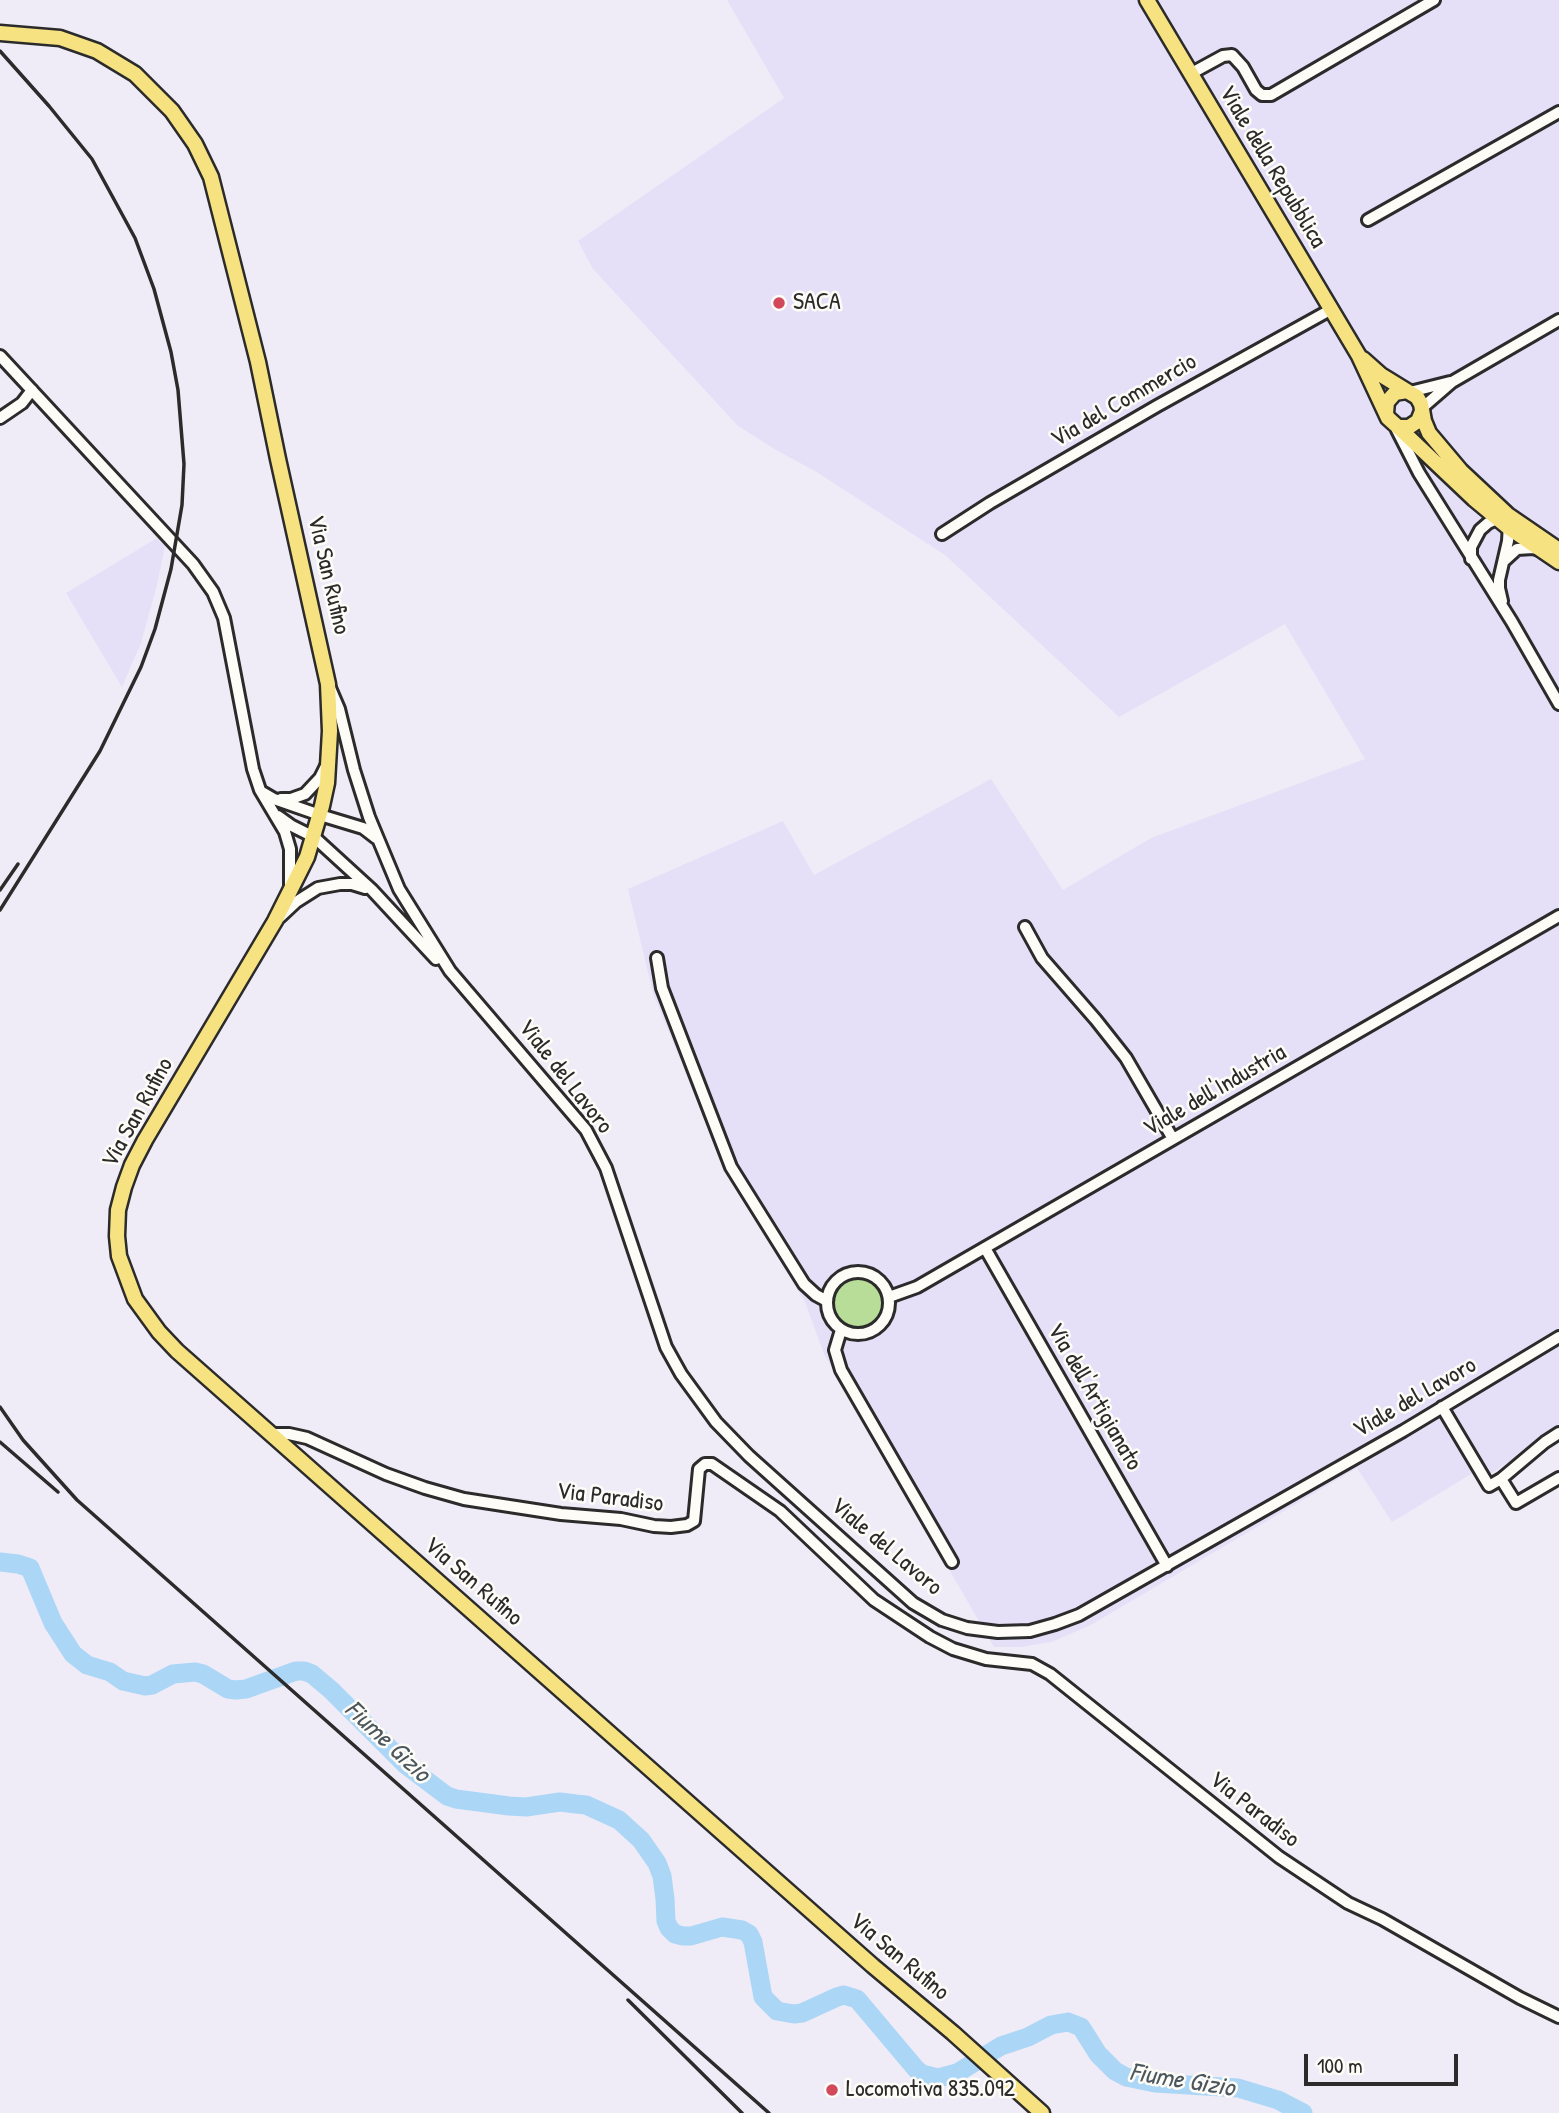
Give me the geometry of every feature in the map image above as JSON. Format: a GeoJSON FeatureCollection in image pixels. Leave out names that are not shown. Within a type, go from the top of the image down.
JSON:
{"type":"FeatureCollection","features":[{"type":"Feature","properties":{"kind":"main road","name":"Viale della Repubblica"},"geometry":{"type":"LineString","coordinates":[[1147,0],[1359,356],[1393,422]]}},
{"type":"Feature","properties":{"kind":"main road","name":"Via San Rufino"},"geometry":{"type":"LineString","coordinates":[[0,33],[60,38],[97,51],[135,75],[172,111],[195,144],[211,177],[258,362],[328,684],[329,758],[320,815],[307,857],[275,921],[132,1165],[118,1210],[117,1236],[119,1256],[135,1299],[145,1315],[177,1351],[1042,2113]]}},
{"type":"Feature","properties":{"kind":"main road","name":"Viale della Repubblica"},"geometry":{"type":"LineString","coordinates":[[1359,356],[1381,375],[1409,392]]}},
{"type":"Feature","properties":{"kind":"main road"},"geometry":{"type":"LineString","coordinates":[[1559,550],[1505,521],[1429,433],[1417,397],[1409,392],[1395,393],[1391,397],[1386,407],[1393,422],[1474,499],[1559,562]]}},
{"type":"Feature","properties":{"kind":"main road"},"geometry":{"type":"LineString","coordinates":[[1393,422],[1404,428],[1414,425],[1421,417],[1422,410]]}},
{"type":"Feature","properties":{"kind":"street"},"geometry":{"type":"LineString","coordinates":[[1190,74],[1223,56],[1232,55],[1243,67],[1256,90],[1271,95],[1434,0]]}},
{"type":"Feature","properties":{"kind":"street"},"geometry":{"type":"LineString","coordinates":[[1368,220],[1559,111]]}},
{"type":"Feature","properties":{"kind":"street","name":"Via del Commercio"},"geometry":{"type":"LineString","coordinates":[[942,534],[1157,406],[1330,310]]}},
{"type":"Feature","properties":{"kind":"street"},"geometry":{"type":"LineString","coordinates":[[1422,410],[1452,382],[1559,320]]}},
{"type":"Feature","properties":{"kind":"street"},"geometry":{"type":"LineString","coordinates":[[0,356],[193,564],[214,592],[224,618],[253,769],[260,790],[273,804],[290,849],[292,868],[289,896]]}},
{"type":"Feature","properties":{"kind":"street"},"geometry":{"type":"LineString","coordinates":[[1409,392],[1452,382]]}},
{"type":"Feature","properties":{"kind":"street"},"geometry":{"type":"LineString","coordinates":[[0,418],[22,403],[32,390]]}},
{"type":"Feature","properties":{"kind":"street","name":"Viale della Repubblica"},"geometry":{"type":"LineString","coordinates":[[1393,422],[1419,472],[1512,622],[1559,704]]}},
{"type":"Feature","properties":{"kind":"street"},"geometry":{"type":"LineString","coordinates":[[1471,559],[1471,547],[1480,530],[1489,523],[1505,521]]}},
{"type":"Feature","properties":{"kind":"street","name":"Viale della Repubblica"},"geometry":{"type":"LineString","coordinates":[[1505,521],[1506,550],[1501,565],[1499,588],[1512,622]]}},
{"type":"Feature","properties":{"kind":"street"},"geometry":{"type":"LineString","coordinates":[[1501,565],[1517,549],[1533,548],[1543,551]]}},
{"type":"Feature","properties":{"kind":"street","name":"Viale del Lavoro"},"geometry":{"type":"LineString","coordinates":[[328,684],[339,709],[354,770],[380,843],[409,906],[450,971]]}},
{"type":"Feature","properties":{"kind":"street"},"geometry":{"type":"LineString","coordinates":[[273,804],[305,794],[320,778],[329,758]]}},
{"type":"Feature","properties":{"kind":"street"},"geometry":{"type":"LineString","coordinates":[[273,804],[363,828],[380,843]]}},
{"type":"Feature","properties":{"kind":"street","name":"Viale del Lavoro"},"geometry":{"type":"LineString","coordinates":[[273,804],[284,821],[314,837],[372,890],[450,971],[586,1130],[606,1168],[616,1195],[666,1347],[698,1399],[749,1456],[913,1603],[942,1620],[967,1628],[998,1632],[1030,1631],[1079,1615],[1559,1337]]}},
{"type":"Feature","properties":{"kind":"street"},"geometry":{"type":"LineString","coordinates":[[275,921],[296,902],[318,888],[352,884],[372,890]]}},
{"type":"Feature","properties":{"kind":"street","name":"Viale dell'Industria"},"geometry":{"type":"LineString","coordinates":[[889,1297],[916,1287],[985,1248],[1559,915]]}},
{"type":"Feature","properties":{"kind":"street"},"geometry":{"type":"LineString","coordinates":[[1025,927],[1042,957],[1126,1058],[1173,1139]]}},
{"type":"Feature","properties":{"kind":"street"},"geometry":{"type":"LineString","coordinates":[[657,958],[662,988],[731,1167],[804,1283],[827,1301]]}},
{"type":"Feature","properties":{"kind":"street","name":"Via dell'Artigianato"},"geometry":{"type":"LineString","coordinates":[[985,1248],[1167,1566]]}},
{"type":"Feature","properties":{"kind":"street"},"geometry":{"type":"LineString","coordinates":[[857,1272],[878,1279],[889,1297],[886,1319],[876,1329],[862,1335],[841,1330],[832,1320],[827,1301],[836,1281],[849,1273],[857,1272]]}},
{"type":"Feature","properties":{"kind":"street"},"geometry":{"type":"LineString","coordinates":[[841,1330],[835,1350],[841,1370],[952,1562]]}},
{"type":"Feature","properties":{"kind":"street"},"geometry":{"type":"LineString","coordinates":[[1442,1407],[1489,1486],[1559,1433]]}},
{"type":"Feature","properties":{"kind":"street","name":"Via Paradiso"},"geometry":{"type":"LineString","coordinates":[[270,1434],[307,1438],[386,1474],[464,1499],[561,1514],[621,1519],[654,1526],[671,1527],[687,1525],[694,1521],[699,1469],[705,1464],[712,1464],[780,1511],[874,1600],[930,1637],[953,1649],[986,1659],[1032,1664],[1050,1674],[1279,1857],[1348,1903],[1559,2017]]}},
{"type":"Feature","properties":{"kind":"street"},"geometry":{"type":"LineString","coordinates":[[1501,1479],[1516,1503],[1559,1478]]}},
{"type":"Feature","properties":{"kind":"street"},"geometry":{"type":"LineString","coordinates":[[930,1637],[942,1620]]}},
{"type":"Feature","properties":{"kind":"shaded area"},"geometry":{"type":"Polygon","coordinates":[[[727,0],[1559,0],[1559,1428],[1480,1481],[1473,1473],[1392,1522],[1357,1468],[1089,1626],[1051,1642],[1021,1647],[994,1647],[824,1354],[805,1302],[727,1175],[653,993],[628,889],[783,821],[814,875],[991,779],[1063,890],[1151,838],[1365,759],[1285,624],[1119,717],[945,555],[815,471],[738,426],[593,269],[578,241],[784,98],[727,0]]]}},
{"type":"Feature","properties":{"kind":"shaded area"},"geometry":{"type":"Polygon","coordinates":[[[157,538],[165,546],[157,585],[141,643],[122,687],[66,593],[157,538]]]}},
{"type":"Feature","properties":{"kind":"green space"},"geometry":{"type":"Polygon","coordinates":[[[859,1279],[877,1286],[884,1304],[877,1322],[859,1329],[841,1322],[834,1304],[841,1286],[859,1279]]]}},
{"type":"Feature","properties":{"kind":"waterway","name":"Fiume Gizio"},"geometry":{"type":"LineString","coordinates":[[0,1562],[30,1568],[53,1623],[73,1654],[87,1665],[110,1672],[123,1681],[145,1686],[173,1674],[195,1672],[228,1689],[236,1690],[296,1671],[304,1671],[312,1674],[331,1690],[406,1765],[447,1796],[509,1806],[526,1807],[560,1802],[586,1805],[619,1820],[641,1840],[657,1863],[662,1876],[666,1921],[675,1934],[691,1936],[722,1927],[742,1930],[749,1934],[753,1942],[763,1997],[777,2011],[802,2013],[844,1995],[857,1999],[922,2074],[938,2078],[957,2073],[1001,2046],[1028,2037],[1051,2025],[1068,2022],[1081,2027],[1098,2054],[1115,2071],[1126,2077],[1155,2083],[1238,2088],[1278,2100],[1303,2113]]}},
{"type":"Feature","properties":{"kind":"railway"},"geometry":{"type":"LineString","coordinates":[[0,51],[92,159],[135,238],[154,289],[171,352],[178,390],[184,464],[182,505],[171,569],[155,629],[141,667],[100,751],[0,910]]}},
{"type":"Feature","properties":{"kind":"railway"},"geometry":{"type":"LineString","coordinates":[[0,890],[18,864]]}},
{"type":"Feature","properties":{"kind":"railway"},"geometry":{"type":"LineString","coordinates":[[0,1407],[23,1440],[77,1500],[769,2113]]}},
{"type":"Feature","properties":{"kind":"railway"},"geometry":{"type":"LineString","coordinates":[[0,1442],[58,1492]]}},
{"type":"Feature","properties":{"kind":"railway"},"geometry":{"type":"LineString","coordinates":[[628,2000],[742,2113]]}},
{"type":"Feature","properties":{"kind":"place","name":"SACA"},"geometry":{"type":"Point","coordinates":[779,303]}},
{"type":"Feature","properties":{"kind":"place","name":"Locomotiva 835.092"},"geometry":{"type":"Point","coordinates":[832,2090]}}]}
